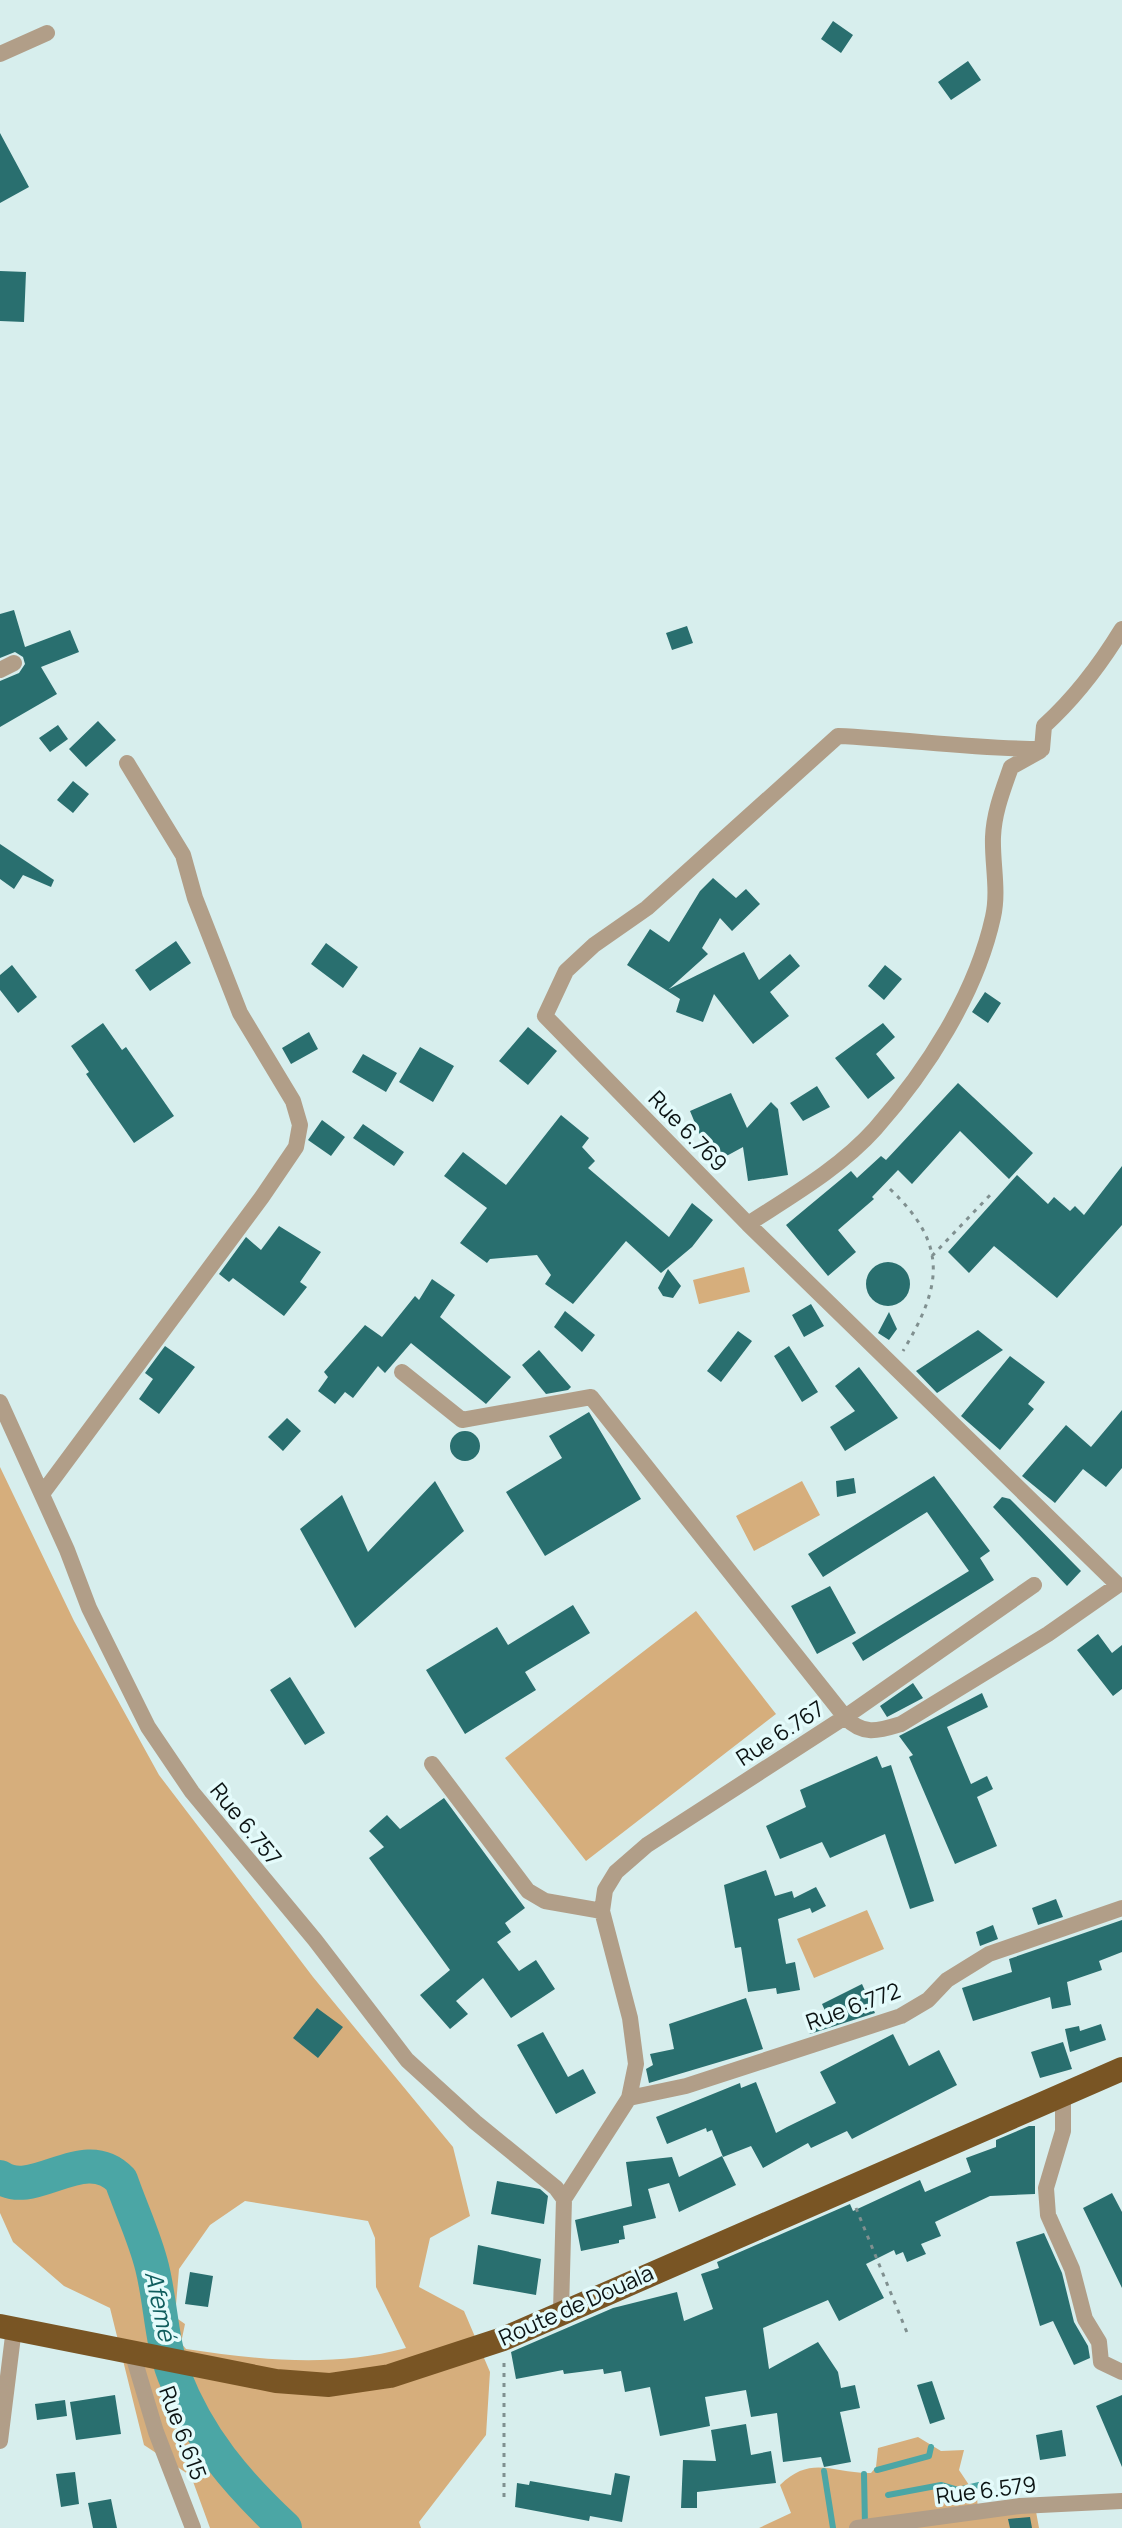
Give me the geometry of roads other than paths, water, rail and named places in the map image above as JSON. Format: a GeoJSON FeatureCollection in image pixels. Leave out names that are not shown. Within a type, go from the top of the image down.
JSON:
{"type":"FeatureCollection","features":[{"type":"Feature","properties":{"kind":"highway","name":"Route de Douala"},"geometry":{"type":"LineString","coordinates":[[7,2327],[276,2381],[329,2385],[390,2376],[503,2339],[845,2187],[1122,2069]]}},
{"type":"Feature","properties":{"kind":"street"},"geometry":{"type":"LineString","coordinates":[[0,54],[47,33]]}},
{"type":"Feature","properties":{"kind":"street"},"geometry":{"type":"LineString","coordinates":[[748,1224],[814,1181],[874,1130],[939,1041],[971,985],[985,950],[994,913],[996,811],[1011,767],[1042,749],[1044,726],[1067,705],[1095,671],[1122,629]]}},
{"type":"Feature","properties":{"kind":"street","name":"Rue 6.769"},"geometry":{"type":"LineString","coordinates":[[845,1717],[856,1729],[874,1732],[901,1724],[1048,1634],[1121,1585],[748,1224],[545,1016],[566,971],[594,945],[647,908],[838,736],[929,740],[974,749],[1042,749]]}},
{"type":"Feature","properties":{"kind":"street"},"geometry":{"type":"LineString","coordinates":[[42,1494],[262,1197],[296,1147],[300,1125],[293,1101],[240,1013],[219,966],[183,855],[127,763]]}},
{"type":"Feature","properties":{"kind":"street","name":"Rue 6.767"},"geometry":{"type":"LineString","coordinates":[[402,1372],[462,1420],[591,1397],[845,1717],[647,1845],[616,1872],[605,1890],[602,1911]]}},
{"type":"Feature","properties":{"kind":"street","name":"Rue 6.757"},"geometry":{"type":"LineString","coordinates":[[0,1402],[89,1608],[148,1727],[192,1792],[315,1940],[407,2060],[475,2122],[556,2188],[564,2199]]}},
{"type":"Feature","properties":{"kind":"street"},"geometry":{"type":"LineString","coordinates":[[845,1717],[1034,1585]]}},
{"type":"Feature","properties":{"kind":"street"},"geometry":{"type":"LineString","coordinates":[[432,1764],[528,1891],[545,1901],[602,1911],[630,2018],[636,2064],[629,2098],[564,2199],[561,2311]]}},
{"type":"Feature","properties":{"kind":"street","name":"Rue 6.772"},"geometry":{"type":"LineString","coordinates":[[629,2098],[686,2086],[901,2016],[928,2000],[947,1980],[989,1954],[1122,1908]]}},
{"type":"Feature","properties":{"kind":"street"},"geometry":{"type":"LineString","coordinates":[[1063,2093],[1063,2131],[1046,2188],[1048,2215],[1072,2269],[1085,2319],[1099,2342],[1101,2362],[1122,2372]]}},
{"type":"Feature","properties":{"kind":"street"},"geometry":{"type":"LineString","coordinates":[[0,2441],[7,2327]]}},
{"type":"Feature","properties":{"kind":"street","name":"Rue 6.615"},"geometry":{"type":"LineString","coordinates":[[139,2354],[156,2432],[193,2528]]}},
{"type":"Feature","properties":{"kind":"street","name":"Rue 6.579"},"geometry":{"type":"LineString","coordinates":[[857,2528],[1020,2506],[1122,2501]]}},
{"type":"Feature","properties":{"kind":"waterway","name":"Afemé"},"geometry":{"type":"LineString","coordinates":[[0,2177],[13,2182],[28,2182],[91,2166],[107,2170],[121,2180],[149,2256],[166,2349],[184,2398],[220,2458],[250,2494],[285,2528]]}},
{"type":"Feature","properties":{"kind":"waterway"},"geometry":{"type":"LineString","coordinates":[[877,2470],[929,2456],[931,2447]]}},
{"type":"Feature","properties":{"kind":"waterway"},"geometry":{"type":"LineString","coordinates":[[824,2471],[833,2528]]}},
{"type":"Feature","properties":{"kind":"waterway"},"geometry":{"type":"LineString","coordinates":[[864,2474],[865,2526]]}},
{"type":"Feature","properties":{"kind":"waterway"},"geometry":{"type":"LineString","coordinates":[[888,2495],[941,2485],[958,2490],[979,2485]]}}]}
